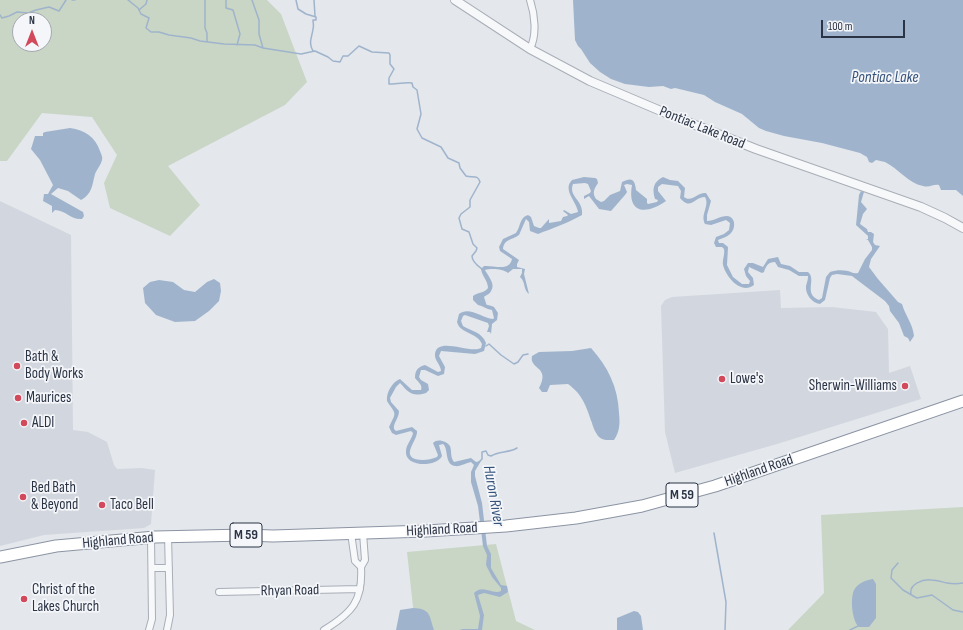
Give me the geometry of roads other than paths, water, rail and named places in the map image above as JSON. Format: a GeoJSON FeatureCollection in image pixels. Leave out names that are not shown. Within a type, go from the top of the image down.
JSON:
{"type":"FeatureCollection","features":[{"type":"Feature","properties":{"kind":"highway","name":"Highland Road"},"geometry":{"type":"LineString","coordinates":[[0,557],[56,546],[151,537],[246,535],[273,536],[454,530],[506,526],[582,517],[642,506],[715,486],[963,400]]}},
{"type":"Feature","properties":{"kind":"street","name":"Pontiac Lake Road"},"geometry":{"type":"LineString","coordinates":[[455,0],[530,49],[576,75],[675,117],[756,149],[921,207],[963,228]]}},
{"type":"Feature","properties":{"kind":"street"},"geometry":{"type":"LineString","coordinates":[[530,0],[534,22],[534,41],[530,49]]}},
{"type":"Feature","properties":{"kind":"street"},"geometry":{"type":"LineString","coordinates":[[351,533],[355,561],[361,567]]}},
{"type":"Feature","properties":{"kind":"street"},"geometry":{"type":"LineString","coordinates":[[324,630],[342,619],[352,609],[360,589],[362,578],[361,567],[365,560],[363,533]]}},
{"type":"Feature","properties":{"kind":"street"},"geometry":{"type":"LineString","coordinates":[[168,536],[170,615],[168,630]]}},
{"type":"Feature","properties":{"kind":"street"},"geometry":{"type":"LineString","coordinates":[[149,630],[152,619],[151,537]]}},
{"type":"Feature","properties":{"kind":"street"},"geometry":{"type":"LineString","coordinates":[[152,568],[169,568]]}},
{"type":"Feature","properties":{"kind":"street","name":"Rhyan Road"},"geometry":{"type":"LineString","coordinates":[[219,592],[360,589]]}},
{"type":"Feature","properties":{"kind":"water","name":"Pontiac Lake"},"geometry":{"type":"Polygon","coordinates":[[[573,0],[963,0],[963,196],[956,190],[941,190],[939,185],[925,186],[913,182],[885,162],[876,160],[872,163],[869,162],[867,157],[860,153],[766,131],[759,128],[742,114],[715,102],[704,95],[675,88],[671,89],[663,86],[649,87],[625,84],[611,79],[590,63],[575,40],[573,0]]]}},
{"type":"Feature","properties":{"kind":"water"},"geometry":{"type":"Polygon","coordinates":[[[70,128],[80,130],[89,135],[98,146],[102,158],[101,164],[95,174],[91,189],[85,198],[81,200],[68,191],[58,188],[51,194],[83,212],[84,216],[82,219],[75,218],[59,210],[55,210],[52,213],[52,206],[43,201],[44,194],[48,194],[53,185],[40,160],[31,149],[35,136],[43,136],[43,133],[45,132],[70,128]]]}},
{"type":"Feature","properties":{"kind":"water"},"geometry":{"type":"Polygon","coordinates":[[[584,177],[597,179],[598,183],[594,195],[596,199],[601,202],[610,195],[620,191],[622,182],[629,179],[633,180],[636,190],[647,199],[648,204],[657,202],[658,200],[655,199],[654,195],[654,186],[657,181],[663,177],[678,181],[685,188],[684,197],[687,199],[706,193],[711,201],[707,221],[727,216],[732,219],[734,224],[732,232],[718,240],[719,243],[723,243],[728,247],[727,265],[733,277],[742,284],[749,284],[750,281],[746,276],[744,269],[748,263],[753,263],[763,267],[768,259],[778,257],[781,264],[790,266],[799,272],[808,272],[811,278],[812,294],[819,300],[822,298],[826,277],[830,272],[841,270],[858,273],[865,259],[872,250],[872,247],[866,239],[868,239],[868,236],[856,225],[859,195],[861,191],[864,192],[861,202],[867,209],[863,214],[860,224],[867,229],[868,232],[874,234],[873,242],[875,245],[880,246],[871,259],[869,267],[898,302],[902,304],[912,327],[914,336],[910,342],[908,338],[904,336],[899,323],[885,301],[852,276],[837,274],[832,275],[825,300],[820,304],[814,302],[808,295],[806,286],[808,276],[799,276],[789,270],[778,267],[775,262],[769,264],[762,273],[749,267],[748,272],[753,278],[754,285],[749,288],[739,286],[727,275],[723,265],[724,249],[722,247],[716,247],[714,243],[716,237],[729,230],[730,223],[726,220],[711,225],[705,224],[705,197],[687,203],[680,198],[681,191],[678,186],[662,184],[658,187],[658,191],[666,201],[659,206],[645,210],[635,206],[632,202],[632,185],[627,184],[624,185],[627,192],[611,211],[599,209],[589,196],[584,199],[584,196],[591,191],[588,184],[573,184],[572,188],[574,196],[581,206],[582,215],[538,234],[530,231],[529,222],[526,219],[519,235],[505,243],[503,249],[519,260],[517,267],[525,269],[524,274],[529,294],[520,277],[522,269],[513,269],[508,273],[497,269],[485,270],[493,286],[489,294],[484,297],[487,305],[494,307],[498,313],[497,320],[492,324],[491,334],[490,332],[487,332],[489,326],[488,323],[465,315],[461,321],[463,326],[482,336],[486,343],[484,351],[475,354],[441,351],[439,356],[445,367],[444,374],[438,376],[425,370],[421,370],[419,377],[428,384],[429,390],[426,393],[417,395],[411,393],[400,383],[390,398],[391,402],[399,411],[394,429],[396,431],[412,427],[417,431],[417,435],[410,450],[411,457],[423,460],[437,457],[438,455],[433,443],[439,440],[450,446],[454,462],[471,458],[476,462],[481,461],[475,471],[475,476],[482,503],[487,546],[491,554],[491,568],[501,585],[507,586],[508,592],[500,597],[484,593],[478,595],[484,615],[482,630],[459,630],[478,629],[480,616],[474,593],[477,590],[484,589],[494,592],[501,591],[501,588],[492,577],[486,565],[487,555],[483,546],[478,506],[471,482],[471,472],[474,465],[471,462],[458,466],[452,465],[449,462],[445,446],[443,444],[439,445],[442,456],[434,463],[421,464],[410,460],[406,451],[413,433],[411,431],[396,435],[392,433],[389,427],[394,413],[387,401],[387,395],[392,385],[400,379],[412,390],[421,390],[421,385],[415,378],[416,371],[425,365],[438,372],[441,371],[435,354],[437,349],[441,346],[469,349],[481,348],[482,344],[480,340],[461,329],[457,322],[459,314],[467,311],[489,318],[494,318],[492,310],[478,305],[473,300],[473,296],[485,291],[488,288],[481,269],[484,266],[504,267],[510,263],[512,259],[500,251],[499,247],[503,239],[516,233],[525,216],[528,215],[531,217],[534,226],[541,228],[549,219],[549,223],[561,221],[563,217],[568,215],[563,211],[564,210],[571,214],[578,212],[569,192],[569,184],[572,180],[584,177]]]}},
{"type":"Feature","properties":{"kind":"water"},"geometry":{"type":"Polygon","coordinates":[[[214,279],[220,283],[221,291],[219,301],[209,311],[195,321],[175,322],[156,315],[145,303],[143,288],[150,282],[159,280],[173,282],[184,290],[195,292],[207,282],[214,279]]]}},
{"type":"Feature","properties":{"kind":"water"},"geometry":{"type":"Polygon","coordinates":[[[591,348],[607,370],[617,395],[619,424],[614,440],[604,440],[598,436],[581,397],[568,384],[550,385],[547,392],[542,392],[539,388],[543,376],[532,360],[532,356],[539,352],[572,351],[591,348]]]}},
{"type":"Feature","properties":{"kind":"water"},"geometry":{"type":"Polygon","coordinates":[[[873,579],[876,584],[876,618],[869,627],[859,627],[853,615],[852,604],[854,590],[865,581],[873,579]]]}},
{"type":"Feature","properties":{"kind":"water"},"geometry":{"type":"Polygon","coordinates":[[[413,608],[426,611],[430,617],[434,630],[396,630],[400,610],[413,608]]]}},
{"type":"Feature","properties":{"kind":"water"},"geometry":{"type":"Polygon","coordinates":[[[634,611],[638,612],[641,616],[643,630],[617,630],[617,618],[634,611]]]}},
{"type":"Feature","properties":{"kind":"waterway"},"geometry":{"type":"LineString","coordinates":[[0,15],[2,18],[17,12],[28,13],[49,7],[59,11],[66,0]]}},
{"type":"Feature","properties":{"kind":"waterway"},"geometry":{"type":"LineString","coordinates":[[128,0],[138,8],[141,14],[149,18],[146,28],[151,32],[159,32],[200,41],[224,44],[255,45],[263,48],[301,54],[315,51],[333,61],[340,62],[343,56],[348,56],[359,46],[372,52],[389,53],[390,64],[394,69],[389,78],[389,84],[412,83],[413,87],[417,90],[421,114],[417,129],[422,138],[441,147],[448,158],[459,163],[460,168],[466,176],[476,177],[480,182],[470,200],[470,207],[461,214],[459,218],[462,229],[469,232],[473,244],[477,248],[472,256],[473,260],[482,269]]}},
{"type":"Feature","properties":{"kind":"waterway"},"geometry":{"type":"LineString","coordinates":[[139,10],[146,4],[147,0]]}},
{"type":"Feature","properties":{"kind":"waterway"},"geometry":{"type":"LineString","coordinates":[[205,0],[205,28],[207,33],[207,41]]}},
{"type":"Feature","properties":{"kind":"waterway"},"geometry":{"type":"LineString","coordinates":[[226,0],[226,8],[233,10],[240,34],[237,45]]}},
{"type":"Feature","properties":{"kind":"waterway"},"geometry":{"type":"LineString","coordinates":[[252,0],[259,20],[259,34],[263,48]]}},
{"type":"Feature","properties":{"kind":"waterway"},"geometry":{"type":"LineString","coordinates":[[296,0],[298,9],[306,14],[316,17]]}},
{"type":"Feature","properties":{"kind":"waterway"},"geometry":{"type":"LineString","coordinates":[[314,0],[315,16]]}},
{"type":"Feature","properties":{"kind":"waterway"},"geometry":{"type":"LineString","coordinates":[[313,51],[311,40],[313,20],[316,20],[316,17]]}},
{"type":"Feature","properties":{"kind":"waterway"},"geometry":{"type":"LineString","coordinates":[[486,346],[489,344],[514,364],[518,362],[523,355],[528,354]]}},
{"type":"Feature","properties":{"kind":"waterway","name":"Huron River"},"geometry":{"type":"LineString","coordinates":[[479,462],[482,459],[482,452],[486,451],[488,455],[491,456],[517,448]]}},
{"type":"Feature","properties":{"kind":"waterway"},"geometry":{"type":"LineString","coordinates":[[714,533],[726,602],[725,630]]}},
{"type":"Feature","properties":{"kind":"waterway"},"geometry":{"type":"LineString","coordinates":[[898,563],[892,570],[891,578],[903,590],[917,598],[932,595],[953,610],[963,612]]}},
{"type":"Feature","properties":{"kind":"waterway"},"geometry":{"type":"LineString","coordinates":[[911,594],[912,587],[924,580],[935,580],[953,584],[963,583]]}},
{"type":"Feature","properties":{"kind":"waterway"},"geometry":{"type":"LineString","coordinates":[[850,630],[858,626]]}},
{"type":"Feature","properties":{"kind":"place","name":"Bath & Body Works"},"geometry":{"type":"Point","coordinates":[17,366]}},
{"type":"Feature","properties":{"kind":"place","name":"Lowe's"},"geometry":{"type":"Point","coordinates":[722,379]}},
{"type":"Feature","properties":{"kind":"place","name":"Sherwin-Williams"},"geometry":{"type":"Point","coordinates":[905,386]}},
{"type":"Feature","properties":{"kind":"place","name":"Maurices"},"geometry":{"type":"Point","coordinates":[18,398]}},
{"type":"Feature","properties":{"kind":"place","name":"ALDI"},"geometry":{"type":"Point","coordinates":[24,423]}},
{"type":"Feature","properties":{"kind":"place","name":"Bed Bath & Beyond"},"geometry":{"type":"Point","coordinates":[23,497]}},
{"type":"Feature","properties":{"kind":"place","name":"Taco Bell"},"geometry":{"type":"Point","coordinates":[102,505]}},
{"type":"Feature","properties":{"kind":"place","name":"Christ of the Lakes Church"},"geometry":{"type":"Point","coordinates":[24,599]}}]}
